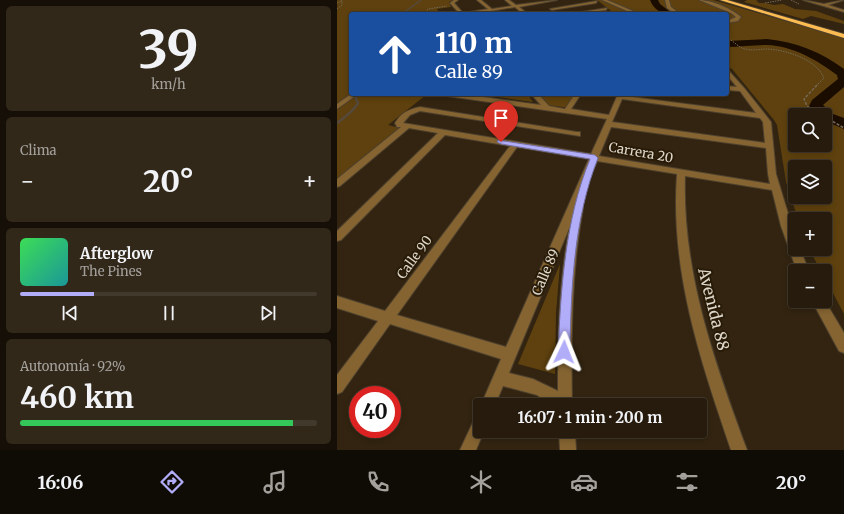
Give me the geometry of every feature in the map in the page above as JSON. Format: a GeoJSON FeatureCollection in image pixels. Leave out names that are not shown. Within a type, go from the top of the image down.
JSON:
{"type":"FeatureCollection","features":[{"type":"Feature","properties":{"kind":"highway"},"geometry":{"type":"LineString","coordinates":[[722,0],[844,36]]}},
{"type":"Feature","properties":{"kind":"highway"},"geometry":{"type":"LineString","coordinates":[[731,0],[844,33]]}},
{"type":"Feature","properties":{"kind":"street"},"geometry":{"type":"LineString","coordinates":[[479,0],[491,10]]}},
{"type":"Feature","properties":{"kind":"street"},"geometry":{"type":"LineString","coordinates":[[507,0],[522,12]]}},
{"type":"Feature","properties":{"kind":"street"},"geometry":{"type":"LineString","coordinates":[[478,12],[540,1],[555,0]]}},
{"type":"Feature","properties":{"kind":"street"},"geometry":{"type":"LineString","coordinates":[[604,0],[633,12]]}},
{"type":"Feature","properties":{"kind":"street"},"geometry":{"type":"LineString","coordinates":[[667,0],[669,8],[674,12]]}},
{"type":"Feature","properties":{"kind":"street"},"geometry":{"type":"LineString","coordinates":[[701,0],[732,12],[739,17],[736,20],[729,22]]}},
{"type":"Feature","properties":{"kind":"street"},"geometry":{"type":"LineString","coordinates":[[805,0],[844,11]]}},
{"type":"Feature","properties":{"kind":"street"},"geometry":{"type":"LineString","coordinates":[[540,1],[557,12]]}},
{"type":"Feature","properties":{"kind":"street"},"geometry":{"type":"LineString","coordinates":[[552,9],[595,1],[607,10],[591,12]]}},
{"type":"Feature","properties":{"kind":"street"},"geometry":{"type":"LineString","coordinates":[[823,5],[842,1]]}},
{"type":"Feature","properties":{"kind":"street"},"geometry":{"type":"LineString","coordinates":[[454,3],[461,12]]}},
{"type":"Feature","properties":{"kind":"street"},"geometry":{"type":"LineString","coordinates":[[729,73],[763,116],[768,127],[768,146],[776,188],[786,226],[800,264]]}},
{"type":"Feature","properties":{"kind":"street"},"geometry":{"type":"LineString","coordinates":[[729,88],[743,90]]}},
{"type":"Feature","properties":{"kind":"street"},"geometry":{"type":"LineString","coordinates":[[337,107],[351,96]]}},
{"type":"Feature","properties":{"kind":"street"},"geometry":{"type":"LineString","coordinates":[[472,96],[567,111],[610,121],[768,146]]}},
{"type":"Feature","properties":{"kind":"street"},"geometry":{"type":"LineString","coordinates":[[536,96],[547,108]]}},
{"type":"Feature","properties":{"kind":"street"},"geometry":{"type":"LineString","coordinates":[[567,111],[577,96]]}},
{"type":"Feature","properties":{"kind":"street"},"geometry":{"type":"LineString","coordinates":[[620,96],[763,116]]}},
{"type":"Feature","properties":{"kind":"street","name":"Calle 89"},"geometry":{"type":"LineString","coordinates":[[491,398],[595,158],[620,96]]}},
{"type":"Feature","properties":{"kind":"street"},"geometry":{"type":"LineString","coordinates":[[407,126],[400,125],[400,120],[412,111],[421,109],[577,134]]}},
{"type":"Feature","properties":{"kind":"street"},"geometry":{"type":"LineString","coordinates":[[337,184],[407,126]]}},
{"type":"Feature","properties":{"kind":"street","name":"Carrera 20"},"geometry":{"type":"LineString","coordinates":[[407,126],[776,188]]}},
{"type":"Feature","properties":{"kind":"street"},"geometry":{"type":"LineString","coordinates":[[337,237],[444,132]]}},
{"type":"Feature","properties":{"kind":"street","name":"Calle 90"},"geometry":{"type":"LineString","coordinates":[[337,387],[515,144]]}},
{"type":"Feature","properties":{"kind":"street","name":"Avenida 88"},"geometry":{"type":"LineString","coordinates":[[681,172],[681,232],[690,287],[702,337],[719,394],[739,450]]}},
{"type":"Feature","properties":{"kind":"street"},"geometry":{"type":"LineString","coordinates":[[565,398],[564,352],[569,264],[575,224],[586,179]]}},
{"type":"Feature","properties":{"kind":"street"},"geometry":{"type":"LineString","coordinates":[[337,302],[509,355]]}},
{"type":"Feature","properties":{"kind":"street"},"geometry":{"type":"LineString","coordinates":[[822,308],[844,346]]}},
{"type":"Feature","properties":{"kind":"street"},"geometry":{"type":"LineString","coordinates":[[499,378],[543,390],[551,394],[555,398]]}},
{"type":"Feature","properties":{"kind":"street"},"geometry":{"type":"LineString","coordinates":[[468,450],[473,438]]}},
{"type":"Feature","properties":{"kind":"street"},"geometry":{"type":"LineString","coordinates":[[567,438],[568,450]]}},
{"type":"Feature","properties":{"kind":"path"},"geometry":{"type":"LineString","coordinates":[[337,2],[341,0],[342,5],[337,9]]}},
{"type":"Feature","properties":{"kind":"path"},"geometry":{"type":"LineString","coordinates":[[770,0],[774,2]]}},
{"type":"Feature","properties":{"kind":"path"},"geometry":{"type":"LineString","coordinates":[[765,3],[782,0]]}},
{"type":"Feature","properties":{"kind":"path"},"geometry":{"type":"LineString","coordinates":[[425,12],[427,9],[454,3]]}},
{"type":"Feature","properties":{"kind":"path"},"geometry":{"type":"LineString","coordinates":[[729,38],[739,46],[749,50],[766,49],[780,51],[801,58],[819,69],[824,74],[824,78],[804,99],[810,108]]}},
{"type":"Feature","properties":{"kind":"path"},"geometry":{"type":"LineString","coordinates":[[832,122],[844,128]]}},
{"type":"Feature","properties":{"kind":"shaded area"},"geometry":{"type":"Polygon","coordinates":[[[337,0],[453,0],[449,2],[451,7],[437,9],[439,12],[349,12],[349,96],[425,96],[388,125],[400,128],[337,180],[337,0]]]}},
{"type":"Feature","properties":{"kind":"shaded area"},"geometry":{"type":"Polygon","coordinates":[[[597,0],[713,0],[844,38],[844,314],[832,291],[832,264],[817,264],[813,256],[832,256],[832,212],[796,212],[793,204],[832,204],[832,160],[788,160],[788,188],[777,125],[729,67],[729,12],[612,12],[597,0]]]}},
{"type":"Feature","properties":{"kind":"shaded area"},"geometry":{"type":"Polygon","coordinates":[[[747,0],[756,0],[759,3],[774,5],[783,4],[795,9],[816,11],[844,21],[844,24],[811,16],[803,19],[744,2],[747,0]]]}},
{"type":"Feature","properties":{"kind":"shaded area"},"geometry":{"type":"Polygon","coordinates":[[[491,96],[528,96],[533,102],[491,96]]]}},
{"type":"Feature","properties":{"kind":"shaded area"},"geometry":{"type":"Polygon","coordinates":[[[539,96],[577,96],[569,108],[547,105],[539,96]]]}},
{"type":"Feature","properties":{"kind":"shaded area"},"geometry":{"type":"Polygon","coordinates":[[[560,264],[556,313],[555,374],[518,364],[560,264]]]}},
{"type":"Feature","properties":{"kind":"waterway"},"geometry":{"type":"LineString","coordinates":[[405,12],[421,0]]}},
{"type":"Feature","properties":{"kind":"waterway"},"geometry":{"type":"LineString","coordinates":[[654,0],[656,5],[666,12]]}},
{"type":"Feature","properties":{"kind":"waterway"},"geometry":{"type":"LineString","coordinates":[[729,44],[767,42],[788,45],[807,52],[835,68],[843,74],[844,80],[817,103],[816,106],[828,117],[844,124]]}},
{"type":"Feature","properties":{"kind":"waterway"},"geometry":{"type":"LineString","coordinates":[[337,123],[351,112],[358,103],[355,96]]}},
{"type":"Feature","properties":{"kind":"route"},"geometry":{"type":"LineString","coordinates":[[501,142],[595,158],[586,179],[573,231],[565,303],[564,352]]}}]}
